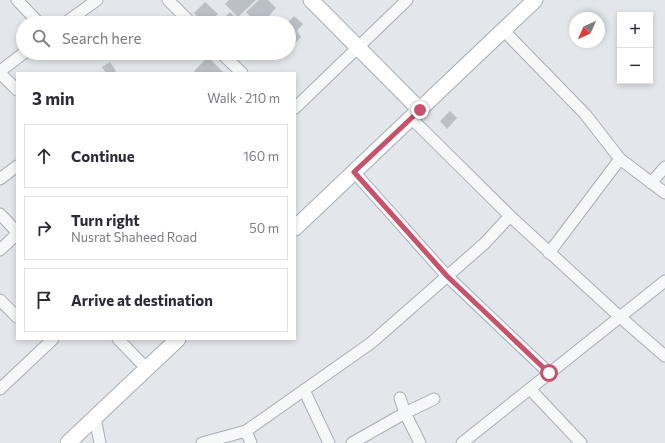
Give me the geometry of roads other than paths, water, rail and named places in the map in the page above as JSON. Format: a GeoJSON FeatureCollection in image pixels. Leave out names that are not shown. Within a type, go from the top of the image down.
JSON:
{"type":"FeatureCollection","features":[{"type":"Feature","properties":{"kind":"street"},"geometry":{"type":"LineString","coordinates":[[17,0],[32,16]]}},
{"type":"Feature","properties":{"kind":"street"},"geometry":{"type":"LineString","coordinates":[[75,16],[97,0]]}},
{"type":"Feature","properties":{"kind":"street"},"geometry":{"type":"LineString","coordinates":[[168,0],[184,16]]}},
{"type":"Feature","properties":{"kind":"street"},"geometry":{"type":"LineString","coordinates":[[311,0],[358,47],[415,114],[510,216],[549,253],[665,356]]}},
{"type":"Feature","properties":{"kind":"street"},"geometry":{"type":"LineString","coordinates":[[296,107],[407,0]]}},
{"type":"Feature","properties":{"kind":"street"},"geometry":{"type":"LineString","coordinates":[[296,227],[535,0]]}},
{"type":"Feature","properties":{"kind":"street"},"geometry":{"type":"LineString","coordinates":[[503,30],[585,114],[620,159],[665,193]]}},
{"type":"Feature","properties":{"kind":"street"},"geometry":{"type":"LineString","coordinates":[[16,59],[0,72],[16,89]]}},
{"type":"Feature","properties":{"kind":"street"},"geometry":{"type":"LineString","coordinates":[[229,60],[241,72]]}},
{"type":"Feature","properties":{"kind":"street"},"geometry":{"type":"LineString","coordinates":[[549,253],[620,159]]}},
{"type":"Feature","properties":{"kind":"street"},"geometry":{"type":"LineString","coordinates":[[0,179],[16,167]]}},
{"type":"Feature","properties":{"kind":"street"},"geometry":{"type":"LineString","coordinates":[[651,183],[665,168]]}},
{"type":"Feature","properties":{"kind":"street"},"geometry":{"type":"LineString","coordinates":[[354,172],[447,276],[549,373]]}},
{"type":"Feature","properties":{"kind":"street"},"geometry":{"type":"LineString","coordinates":[[0,214],[16,232]]}},
{"type":"Feature","properties":{"kind":"street"},"geometry":{"type":"LineString","coordinates":[[207,442],[246,431],[371,344],[485,243],[510,216]]}},
{"type":"Feature","properties":{"kind":"street"},"geometry":{"type":"LineString","coordinates":[[0,250],[16,234]]}},
{"type":"Feature","properties":{"kind":"street"},"geometry":{"type":"LineString","coordinates":[[462,443],[665,281]]}},
{"type":"Feature","properties":{"kind":"street"},"geometry":{"type":"LineString","coordinates":[[0,300],[16,316]]}},
{"type":"Feature","properties":{"kind":"street"},"geometry":{"type":"LineString","coordinates":[[119,340],[147,369]]}},
{"type":"Feature","properties":{"kind":"street"},"geometry":{"type":"LineString","coordinates":[[68,443],[177,340]]}},
{"type":"Feature","properties":{"kind":"street"},"geometry":{"type":"LineString","coordinates":[[0,389],[45,341]]}},
{"type":"Feature","properties":{"kind":"street"},"geometry":{"type":"LineString","coordinates":[[530,389],[581,443]]}},
{"type":"Feature","properties":{"kind":"street"},"geometry":{"type":"LineString","coordinates":[[304,390],[329,443]]}},
{"type":"Feature","properties":{"kind":"street"},"geometry":{"type":"LineString","coordinates":[[400,398],[405,413],[420,443]]}},
{"type":"Feature","properties":{"kind":"street"},"geometry":{"type":"LineString","coordinates":[[352,443],[405,413],[434,399]]}},
{"type":"Feature","properties":{"kind":"street"},"geometry":{"type":"LineString","coordinates":[[95,418],[100,443]]}},
{"type":"Feature","properties":{"kind":"street"},"geometry":{"type":"LineString","coordinates":[[246,431],[251,443]]}}]}
